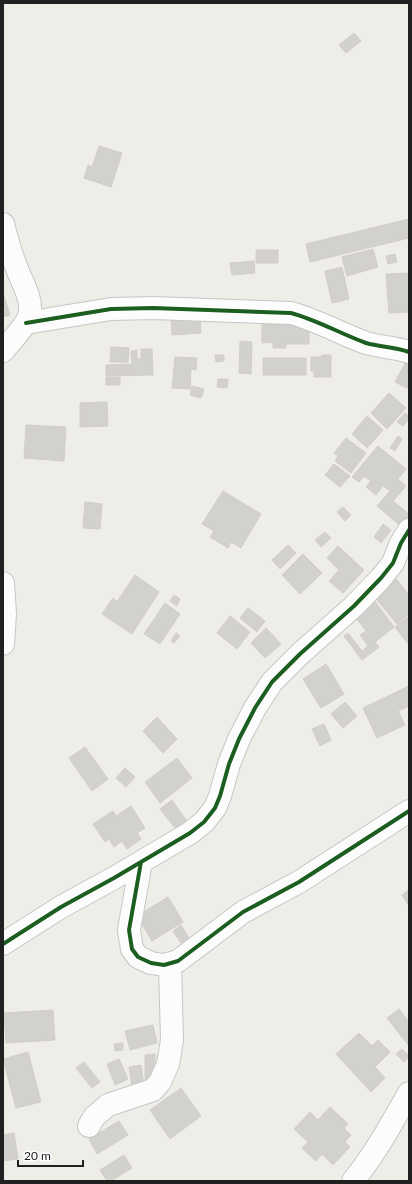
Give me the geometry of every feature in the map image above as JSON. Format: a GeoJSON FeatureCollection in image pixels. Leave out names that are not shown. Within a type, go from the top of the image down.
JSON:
{"type":"FeatureCollection","features":[{"type":"Feature","properties":{"kind":"street"},"geometry":{"type":"LineString","coordinates":[[3,224],[28,298],[30,309],[26,323],[3,352]]}},
{"type":"Feature","properties":{"kind":"street"},"geometry":{"type":"LineString","coordinates":[[26,323],[111,309],[182,308],[291,313],[308,318],[368,343],[409,352]]}},
{"type":"Feature","properties":{"kind":"street"},"geometry":{"type":"LineString","coordinates":[[3,944],[60,907],[114,878],[190,833],[204,822],[216,808],[229,764],[254,708],[272,682],[300,654],[354,606],[381,578],[393,563],[401,543],[409,530]]}},
{"type":"Feature","properties":{"kind":"street"},"geometry":{"type":"LineString","coordinates":[[3,583],[5,614],[3,644]]}},
{"type":"Feature","properties":{"kind":"street"},"geometry":{"type":"LineString","coordinates":[[141,862],[129,930],[132,949],[138,957],[151,964],[170,964],[178,960],[243,912],[299,882],[409,811]]}},
{"type":"Feature","properties":{"kind":"street"},"geometry":{"type":"LineString","coordinates":[[89,1126],[94,1117],[108,1105],[154,1090],[160,1082],[168,1064],[172,1040],[170,964]]}},
{"type":"Feature","properties":{"kind":"street"},"geometry":{"type":"LineString","coordinates":[[353,1181],[376,1150],[409,1093]]}},
{"type":"Feature","properties":{"kind":"building"},"geometry":{"type":"Polygon","coordinates":[[[354,33],[361,41],[346,53],[339,45],[354,33]]]}},
{"type":"Feature","properties":{"kind":"building"},"geometry":{"type":"Polygon","coordinates":[[[99,146],[122,153],[111,187],[84,178],[88,165],[92,167],[99,146]]]}},
{"type":"Feature","properties":{"kind":"building"},"geometry":{"type":"Polygon","coordinates":[[[409,219],[409,238],[310,262],[306,244],[409,219]]]}},
{"type":"Feature","properties":{"kind":"building"},"geometry":{"type":"Polygon","coordinates":[[[373,249],[378,267],[347,276],[342,257],[373,249]]]}},
{"type":"Feature","properties":{"kind":"building"},"geometry":{"type":"Polygon","coordinates":[[[256,250],[278,250],[278,263],[256,263],[256,250]]]}},
{"type":"Feature","properties":{"kind":"building"},"geometry":{"type":"Polygon","coordinates":[[[395,254],[397,262],[388,264],[386,256],[395,254]]]}},
{"type":"Feature","properties":{"kind":"building"},"geometry":{"type":"Polygon","coordinates":[[[254,261],[255,273],[232,275],[230,263],[254,261]]]}},
{"type":"Feature","properties":{"kind":"building"},"geometry":{"type":"Polygon","coordinates":[[[342,267],[349,299],[332,303],[325,271],[342,267]]]}},
{"type":"Feature","properties":{"kind":"building"},"geometry":{"type":"Polygon","coordinates":[[[409,273],[409,312],[389,313],[386,274],[409,273]]]}},
{"type":"Feature","properties":{"kind":"building"},"geometry":{"type":"Polygon","coordinates":[[[3,293],[10,315],[3,317],[3,293]]]}},
{"type":"Feature","properties":{"kind":"building"},"geometry":{"type":"Polygon","coordinates":[[[200,314],[201,333],[172,335],[171,316],[200,314]]]}},
{"type":"Feature","properties":{"kind":"building"},"geometry":{"type":"Polygon","coordinates":[[[262,319],[309,319],[309,344],[286,344],[286,348],[273,348],[273,342],[262,343],[262,319]]]}},
{"type":"Feature","properties":{"kind":"building"},"geometry":{"type":"Polygon","coordinates":[[[240,341],[252,342],[251,374],[239,373],[240,341]]]}},
{"type":"Feature","properties":{"kind":"building"},"geometry":{"type":"Polygon","coordinates":[[[111,347],[129,348],[128,362],[110,362],[111,347]]]}},
{"type":"Feature","properties":{"kind":"building"},"geometry":{"type":"Polygon","coordinates":[[[141,349],[152,349],[153,375],[106,376],[106,365],[132,364],[131,351],[137,350],[137,359],[141,359],[141,349]]]}},
{"type":"Feature","properties":{"kind":"building"},"geometry":{"type":"Polygon","coordinates":[[[215,355],[224,355],[224,361],[216,362],[215,355]]]}},
{"type":"Feature","properties":{"kind":"building"},"geometry":{"type":"Polygon","coordinates":[[[322,355],[331,355],[331,377],[314,377],[314,371],[311,371],[311,357],[322,357],[322,355]]]}},
{"type":"Feature","properties":{"kind":"building"},"geometry":{"type":"Polygon","coordinates":[[[175,357],[197,358],[196,370],[191,369],[190,389],[172,388],[175,357]]]}},
{"type":"Feature","properties":{"kind":"building"},"geometry":{"type":"Polygon","coordinates":[[[263,358],[306,358],[306,375],[263,375],[263,358]]]}},
{"type":"Feature","properties":{"kind":"building"},"geometry":{"type":"Polygon","coordinates":[[[407,360],[409,362],[409,384],[407,388],[395,382],[407,360]]]}},
{"type":"Feature","properties":{"kind":"building"},"geometry":{"type":"Polygon","coordinates":[[[106,377],[120,377],[120,385],[106,385],[106,377]]]}},
{"type":"Feature","properties":{"kind":"building"},"geometry":{"type":"Polygon","coordinates":[[[218,379],[228,379],[227,388],[217,387],[218,379]]]}},
{"type":"Feature","properties":{"kind":"building"},"geometry":{"type":"Polygon","coordinates":[[[192,386],[204,389],[201,398],[190,395],[192,386]]]}},
{"type":"Feature","properties":{"kind":"building"},"geometry":{"type":"Polygon","coordinates":[[[389,393],[406,408],[387,429],[371,413],[389,393]]]}},
{"type":"Feature","properties":{"kind":"building"},"geometry":{"type":"Polygon","coordinates":[[[107,402],[108,426],[80,427],[80,403],[107,402]]]}},
{"type":"Feature","properties":{"kind":"building"},"geometry":{"type":"Polygon","coordinates":[[[405,413],[409,416],[409,419],[403,426],[397,422],[405,413]]]}},
{"type":"Feature","properties":{"kind":"building"},"geometry":{"type":"Polygon","coordinates":[[[367,416],[383,430],[367,448],[352,434],[367,416]]]}},
{"type":"Feature","properties":{"kind":"building"},"geometry":{"type":"Polygon","coordinates":[[[26,425],[66,427],[64,461],[24,458],[26,425]]]}},
{"type":"Feature","properties":{"kind":"building"},"geometry":{"type":"Polygon","coordinates":[[[398,436],[402,439],[395,451],[390,448],[398,436]]]}},
{"type":"Feature","properties":{"kind":"building"},"geometry":{"type":"Polygon","coordinates":[[[346,438],[366,453],[351,473],[335,461],[338,456],[334,453],[346,438]]]}},
{"type":"Feature","properties":{"kind":"building"},"geometry":{"type":"Polygon","coordinates":[[[378,446],[406,469],[398,479],[406,486],[393,501],[409,514],[409,518],[402,527],[377,506],[390,491],[383,486],[376,495],[366,487],[371,481],[364,476],[359,482],[352,477],[378,446]]]}},
{"type":"Feature","properties":{"kind":"building"},"geometry":{"type":"Polygon","coordinates":[[[334,464],[350,476],[340,487],[325,475],[334,464]]]}},
{"type":"Feature","properties":{"kind":"building"},"geometry":{"type":"Polygon","coordinates":[[[223,491],[261,514],[241,548],[231,542],[228,548],[210,537],[214,531],[202,524],[223,491]]]}},
{"type":"Feature","properties":{"kind":"building"},"geometry":{"type":"Polygon","coordinates":[[[85,502],[102,504],[100,529],[83,528],[85,502]]]}},
{"type":"Feature","properties":{"kind":"building"},"geometry":{"type":"Polygon","coordinates":[[[343,507],[351,515],[345,521],[337,512],[343,507]]]}},
{"type":"Feature","properties":{"kind":"building"},"geometry":{"type":"Polygon","coordinates":[[[383,524],[391,530],[381,543],[374,537],[383,524]]]}},
{"type":"Feature","properties":{"kind":"building"},"geometry":{"type":"Polygon","coordinates":[[[325,532],[331,538],[321,547],[315,540],[325,532]]]}},
{"type":"Feature","properties":{"kind":"building"},"geometry":{"type":"Polygon","coordinates":[[[288,545],[296,553],[280,569],[272,560],[288,545]]]}},
{"type":"Feature","properties":{"kind":"building"},"geometry":{"type":"Polygon","coordinates":[[[338,546],[364,570],[343,593],[329,581],[339,570],[327,558],[338,546]]]}},
{"type":"Feature","properties":{"kind":"building"},"geometry":{"type":"Polygon","coordinates":[[[303,554],[322,573],[300,594],[282,575],[303,554]]]}},
{"type":"Feature","properties":{"kind":"building"},"geometry":{"type":"Polygon","coordinates":[[[135,575],[159,592],[132,634],[102,614],[113,598],[117,602],[135,575]]]}},
{"type":"Feature","properties":{"kind":"building"},"geometry":{"type":"Polygon","coordinates":[[[394,576],[409,595],[409,614],[397,624],[372,594],[394,576]]]}},
{"type":"Feature","properties":{"kind":"building"},"geometry":{"type":"Polygon","coordinates":[[[174,595],[180,599],[177,606],[170,601],[174,595]]]}},
{"type":"Feature","properties":{"kind":"building"},"geometry":{"type":"Polygon","coordinates":[[[373,599],[394,627],[375,642],[379,647],[362,660],[344,636],[348,633],[362,651],[368,646],[360,635],[366,631],[353,614],[373,599]]]}},
{"type":"Feature","properties":{"kind":"building"},"geometry":{"type":"Polygon","coordinates":[[[165,603],[180,614],[160,644],[144,634],[165,603]]]}},
{"type":"Feature","properties":{"kind":"building"},"geometry":{"type":"Polygon","coordinates":[[[248,608],[265,621],[257,632],[240,618],[248,608]]]}},
{"type":"Feature","properties":{"kind":"building"},"geometry":{"type":"Polygon","coordinates":[[[230,616],[250,632],[237,649],[217,633],[230,616]]]}},
{"type":"Feature","properties":{"kind":"building"},"geometry":{"type":"Polygon","coordinates":[[[409,616],[409,645],[395,627],[409,616]]]}},
{"type":"Feature","properties":{"kind":"building"},"geometry":{"type":"Polygon","coordinates":[[[266,628],[281,644],[265,658],[251,643],[266,628]]]}},
{"type":"Feature","properties":{"kind":"building"},"geometry":{"type":"Polygon","coordinates":[[[176,633],[180,636],[174,643],[171,641],[176,633]]]}},
{"type":"Feature","properties":{"kind":"building"},"geometry":{"type":"Polygon","coordinates":[[[326,664],[344,694],[321,708],[303,679],[326,664]]]}},
{"type":"Feature","properties":{"kind":"building"},"geometry":{"type":"Polygon","coordinates":[[[409,686],[409,706],[398,711],[405,725],[377,738],[363,708],[409,686]]]}},
{"type":"Feature","properties":{"kind":"building"},"geometry":{"type":"Polygon","coordinates":[[[345,702],[357,716],[343,728],[331,714],[345,702]]]}},
{"type":"Feature","properties":{"kind":"building"},"geometry":{"type":"Polygon","coordinates":[[[157,717],[177,739],[163,753],[143,731],[157,717]]]}},
{"type":"Feature","properties":{"kind":"building"},"geometry":{"type":"Polygon","coordinates":[[[324,724],[331,740],[320,746],[312,729],[324,724]]]}},
{"type":"Feature","properties":{"kind":"building"},"geometry":{"type":"Polygon","coordinates":[[[85,747],[108,779],[92,791],[69,758],[85,747]]]}},
{"type":"Feature","properties":{"kind":"building"},"geometry":{"type":"Polygon","coordinates":[[[177,758],[192,778],[160,803],[145,782],[177,758]]]}},
{"type":"Feature","properties":{"kind":"building"},"geometry":{"type":"Polygon","coordinates":[[[125,768],[135,777],[126,787],[116,778],[125,768]]]}},
{"type":"Feature","properties":{"kind":"building"},"geometry":{"type":"Polygon","coordinates":[[[172,800],[186,820],[175,828],[160,809],[172,800]]]}},
{"type":"Feature","properties":{"kind":"building"},"geometry":{"type":"Polygon","coordinates":[[[131,806],[145,828],[137,833],[141,839],[127,849],[122,841],[114,847],[109,839],[105,842],[93,824],[113,811],[116,816],[131,806]]]}},
{"type":"Feature","properties":{"kind":"building"},"geometry":{"type":"Polygon","coordinates":[[[409,890],[409,906],[402,895],[409,890]]]}},
{"type":"Feature","properties":{"kind":"building"},"geometry":{"type":"Polygon","coordinates":[[[168,897],[183,922],[152,941],[137,916],[168,897]]]}},
{"type":"Feature","properties":{"kind":"building"},"geometry":{"type":"Polygon","coordinates":[[[181,925],[189,938],[181,943],[173,931],[181,925]]]}},
{"type":"Feature","properties":{"kind":"building"},"geometry":{"type":"Polygon","coordinates":[[[399,1009],[409,1022],[409,1046],[387,1018],[399,1009]]]}},
{"type":"Feature","properties":{"kind":"building"},"geometry":{"type":"Polygon","coordinates":[[[53,1010],[55,1040],[6,1043],[4,1013],[53,1010]]]}},
{"type":"Feature","properties":{"kind":"building"},"geometry":{"type":"Polygon","coordinates":[[[153,1025],[157,1043],[130,1050],[125,1031],[153,1025]]]}},
{"type":"Feature","properties":{"kind":"building"},"geometry":{"type":"Polygon","coordinates":[[[359,1033],[372,1046],[378,1040],[390,1052],[375,1067],[385,1078],[371,1092],[336,1054],[359,1033]]]}},
{"type":"Feature","properties":{"kind":"building"},"geometry":{"type":"Polygon","coordinates":[[[123,1043],[123,1050],[115,1051],[114,1044],[123,1043]]]}},
{"type":"Feature","properties":{"kind":"building"},"geometry":{"type":"Polygon","coordinates":[[[402,1049],[409,1056],[404,1062],[396,1054],[402,1049]]]}},
{"type":"Feature","properties":{"kind":"building"},"geometry":{"type":"Polygon","coordinates":[[[28,1052],[41,1102],[16,1108],[3,1059],[28,1052]]]}},
{"type":"Feature","properties":{"kind":"building"},"geometry":{"type":"Polygon","coordinates":[[[155,1054],[155,1079],[145,1080],[145,1055],[155,1054]]]}},
{"type":"Feature","properties":{"kind":"building"},"geometry":{"type":"Polygon","coordinates":[[[119,1059],[128,1079],[115,1085],[107,1064],[119,1059]]]}},
{"type":"Feature","properties":{"kind":"building"},"geometry":{"type":"Polygon","coordinates":[[[84,1062],[100,1082],[92,1088],[76,1068],[84,1062]]]}},
{"type":"Feature","properties":{"kind":"building"},"geometry":{"type":"Polygon","coordinates":[[[141,1065],[144,1085],[132,1086],[129,1067],[141,1065]]]}},
{"type":"Feature","properties":{"kind":"building"},"geometry":{"type":"Polygon","coordinates":[[[181,1088],[201,1116],[170,1139],[150,1110],[181,1088]]]}},
{"type":"Feature","properties":{"kind":"building"},"geometry":{"type":"Polygon","coordinates":[[[330,1107],[348,1124],[344,1128],[351,1135],[345,1142],[350,1147],[333,1165],[322,1154],[316,1161],[302,1148],[308,1142],[294,1129],[310,1112],[318,1120],[330,1107]]]}},
{"type":"Feature","properties":{"kind":"building"},"geometry":{"type":"Polygon","coordinates":[[[119,1121],[128,1135],[97,1154],[89,1139],[119,1121]]]}},
{"type":"Feature","properties":{"kind":"building"},"geometry":{"type":"Polygon","coordinates":[[[14,1133],[18,1159],[3,1161],[3,1135],[14,1133]]]}},
{"type":"Feature","properties":{"kind":"building"},"geometry":{"type":"Polygon","coordinates":[[[124,1155],[132,1168],[111,1181],[107,1181],[100,1170],[124,1155]]]}},
{"type":"Feature","properties":{"kind":"cycle path"},"geometry":{"type":"LineString","coordinates":[[26,323],[111,309],[153,308],[291,313],[310,319],[366,343],[409,352]]}},
{"type":"Feature","properties":{"kind":"cycle path"},"geometry":{"type":"LineString","coordinates":[[3,944],[61,907],[114,878],[190,833],[204,822],[215,808],[229,764],[239,739],[255,708],[272,682],[300,654],[354,606],[381,578],[393,563],[401,543],[409,530]]}},
{"type":"Feature","properties":{"kind":"cycle path"},"geometry":{"type":"LineString","coordinates":[[141,862],[129,930],[132,949],[138,957],[151,963],[164,965],[178,961],[243,912],[299,882],[409,811]]}}]}
